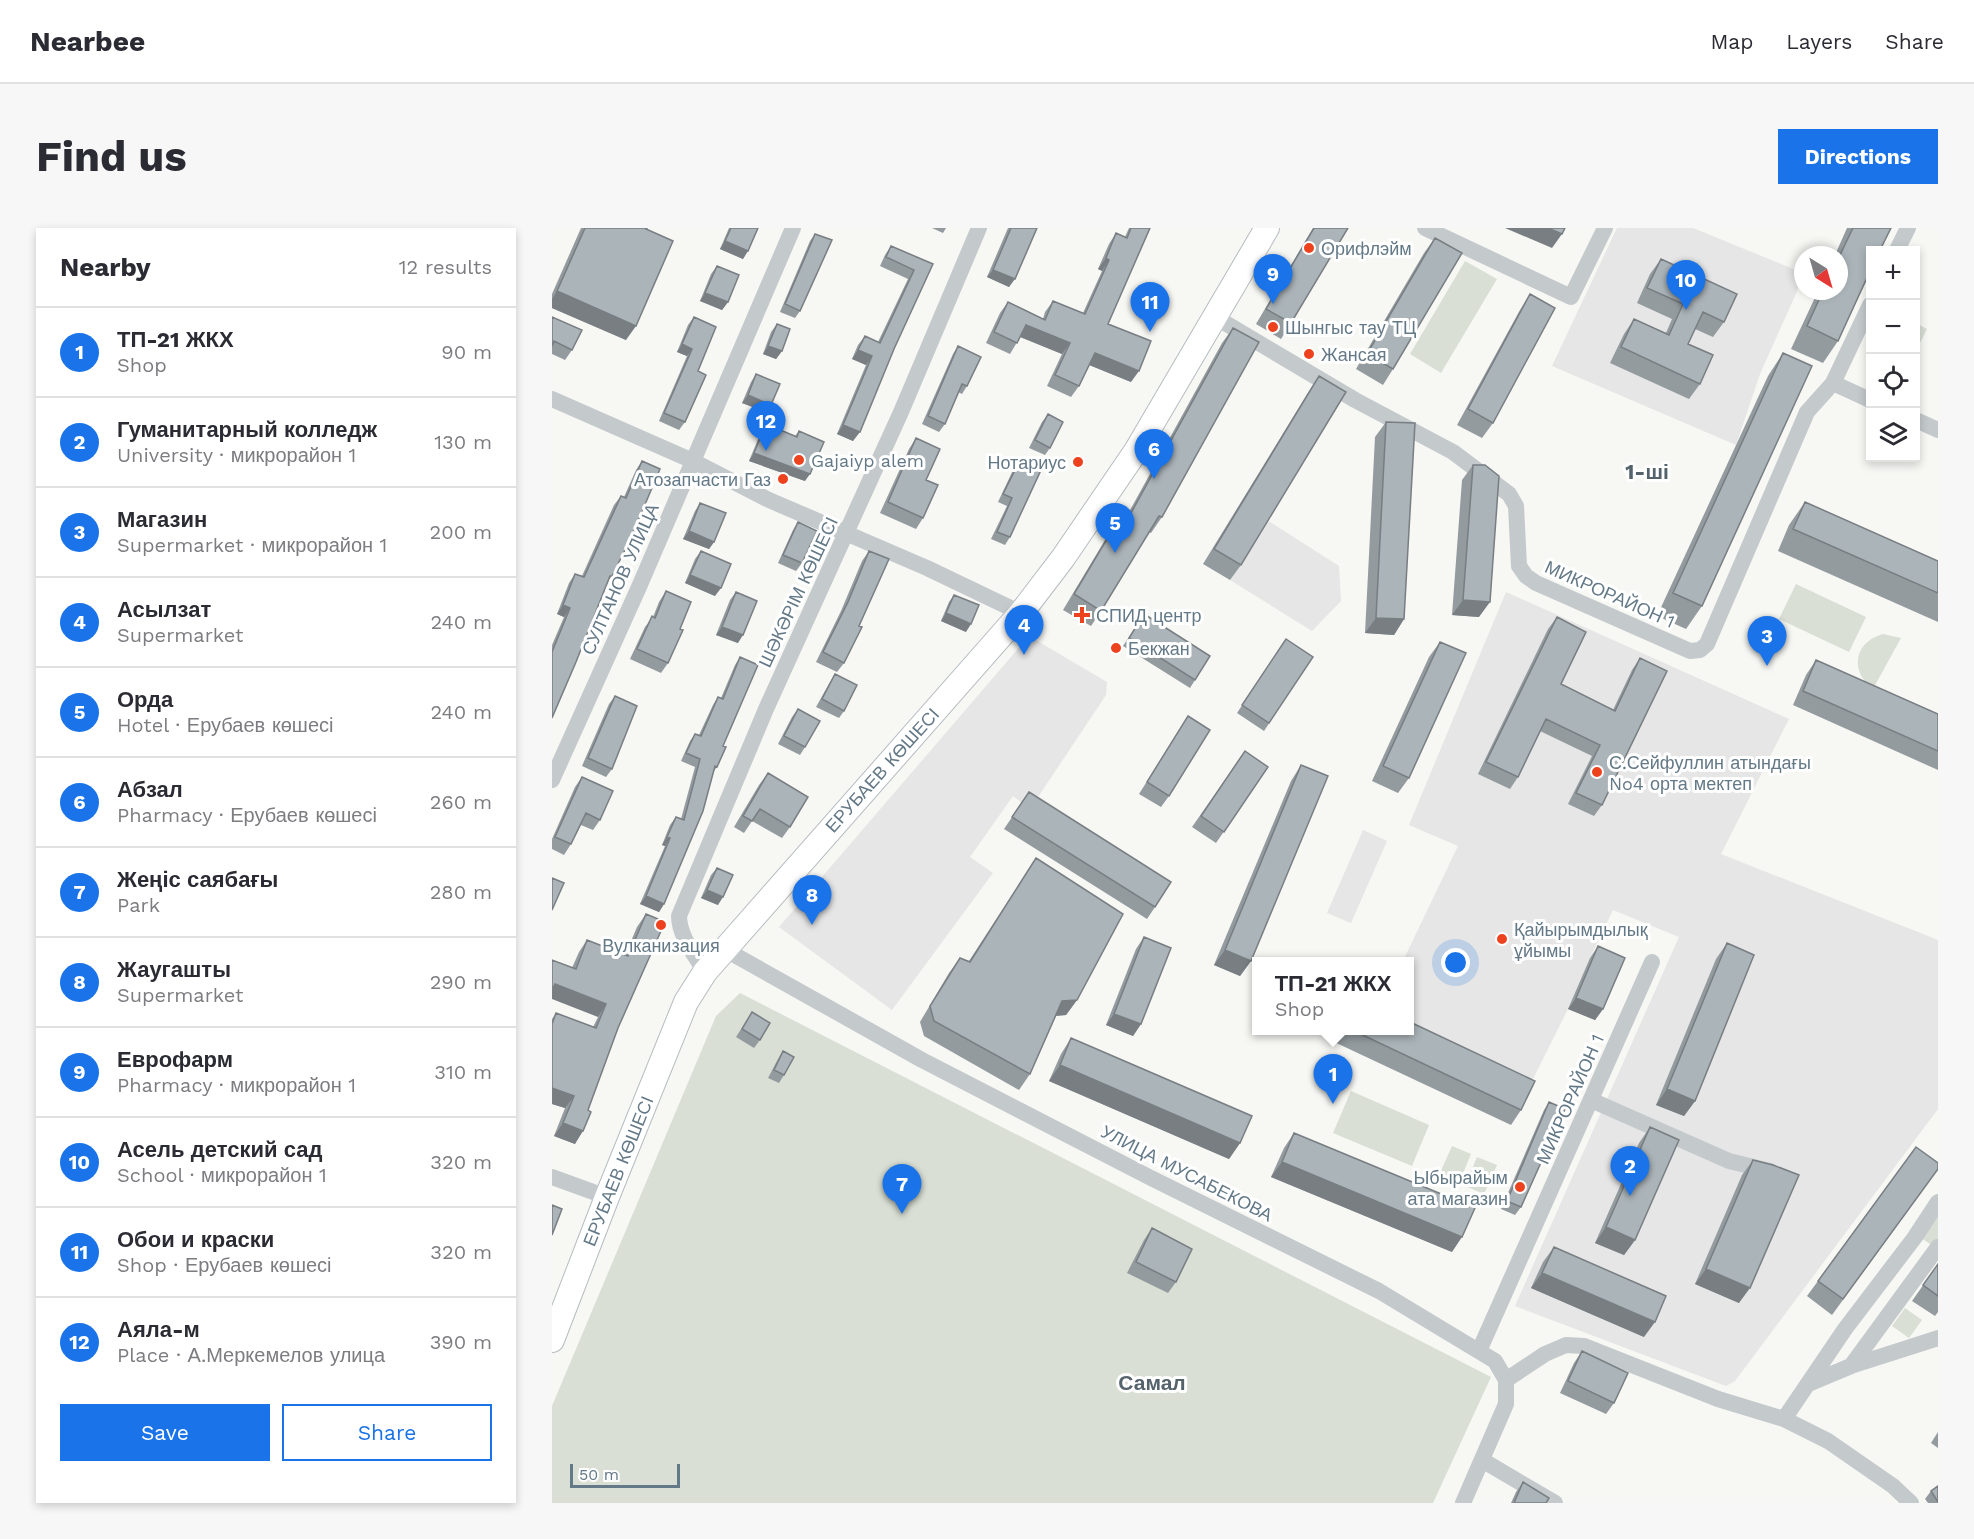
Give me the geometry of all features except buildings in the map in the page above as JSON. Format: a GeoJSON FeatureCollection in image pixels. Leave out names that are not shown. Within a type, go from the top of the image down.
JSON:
{"type":"FeatureCollection","features":[{"type":"Feature","properties":{"kind":"main road","name":"ЕРУБАЕВ КӨШЕСІ"},"geometry":{"type":"LineString","coordinates":[[552,1340],[686,1002],[705,972],[1021,613],[1063,558],[1136,451],[1267,228]]}},
{"type":"Feature","properties":{"kind":"street","name":"СУЛТАНОВ УЛИЦА"},"geometry":{"type":"LineString","coordinates":[[552,780],[793,228]]}},
{"type":"Feature","properties":{"kind":"street","name":"ШӘКӘРІМ КӨШЕСІ"},"geometry":{"type":"LineString","coordinates":[[705,972],[683,936],[679,926],[679,916],[766,709],[846,535],[979,228]]}},
{"type":"Feature","properties":{"kind":"street"},"geometry":{"type":"LineString","coordinates":[[1425,228],[1571,297],[1605,228]]}},
{"type":"Feature","properties":{"kind":"street"},"geometry":{"type":"LineString","coordinates":[[1899,246],[1908,228]]}},
{"type":"Feature","properties":{"kind":"street","name":"МИКРОРАЙОН 1"},"geometry":{"type":"LineString","coordinates":[[1215,317],[1355,400],[1453,452],[1509,494],[1516,506],[1519,566],[1526,576],[1536,583],[1690,651],[1700,650],[1707,644],[1808,412],[1833,383],[1866,313]]}},
{"type":"Feature","properties":{"kind":"street"},"geometry":{"type":"LineString","coordinates":[[1833,383],[1866,398]]}},
{"type":"Feature","properties":{"kind":"street"},"geometry":{"type":"LineString","coordinates":[[552,399],[693,461],[769,500],[846,535],[927,567],[1021,613]]}},
{"type":"Feature","properties":{"kind":"street"},"geometry":{"type":"LineString","coordinates":[[1920,422],[1938,430]]}},
{"type":"Feature","properties":{"kind":"street","name":"УЛИЦА МУСАБЕКОВА"},"geometry":{"type":"LineString","coordinates":[[724,949],[921,1060],[1379,1291],[1496,1361],[1506,1380]]}},
{"type":"Feature","properties":{"kind":"street","name":"МИКРОРАЙОН 1"},"geometry":{"type":"LineString","coordinates":[[1479,1351],[1652,962]]}},
{"type":"Feature","properties":{"kind":"street"},"geometry":{"type":"LineString","coordinates":[[1591,1100],[1729,1161],[1784,1174]]}},
{"type":"Feature","properties":{"kind":"street"},"geometry":{"type":"LineString","coordinates":[[552,1177],[607,1197]]}},
{"type":"Feature","properties":{"kind":"street"},"geometry":{"type":"LineString","coordinates":[[1784,1419],[1845,1329],[1915,1237],[1938,1202]]}},
{"type":"Feature","properties":{"kind":"street"},"geometry":{"type":"LineString","coordinates":[[1851,1366],[1938,1247]]}},
{"type":"Feature","properties":{"kind":"street"},"geometry":{"type":"LineString","coordinates":[[1808,1384],[1851,1366],[1938,1338]]}},
{"type":"Feature","properties":{"kind":"street"},"geometry":{"type":"LineString","coordinates":[[1463,1503],[1506,1404],[1506,1380],[1545,1354],[1566,1345],[1584,1347],[1718,1399],[1784,1419],[1828,1442],[1893,1486],[1911,1503]]}},
{"type":"Feature","properties":{"kind":"street"},"geometry":{"type":"LineString","coordinates":[[1482,1460],[1555,1503]]}},
{"type":"Feature","properties":{"kind":"shaded area"},"geometry":{"type":"Polygon","coordinates":[[[1617,228],[1693,228],[1794,269],[1794,298],[1760,374],[1736,445],[1552,366],[1617,228]]]}},
{"type":"Feature","properties":{"kind":"shaded area"},"geometry":{"type":"Polygon","coordinates":[[[1465,261],[1497,279],[1441,373],[1410,354],[1465,261]]]}},
{"type":"Feature","properties":{"kind":"shaded area"},"geometry":{"type":"Polygon","coordinates":[[[1920,325],[1927,329],[1920,343],[1920,325]]]}},
{"type":"Feature","properties":{"kind":"shaded area"},"geometry":{"type":"Polygon","coordinates":[[[1267,520],[1339,566],[1341,601],[1312,631],[1230,580],[1267,520]]]}},
{"type":"Feature","properties":{"kind":"shaded area"},"geometry":{"type":"Polygon","coordinates":[[[1796,584],[1866,617],[1849,652],[1779,619],[1796,584]]]}},
{"type":"Feature","properties":{"kind":"shaded area"},"geometry":{"type":"Polygon","coordinates":[[[1506,592],[1789,719],[1721,854],[1938,940],[1938,1109],[1735,1381],[1726,1386],[1515,1306],[1679,937],[1613,910],[1568,1009],[1524,1097],[1414,1032],[1414,957],[1405,957],[1458,846],[1409,825],[1506,592]]]}},
{"type":"Feature","properties":{"kind":"shaded area"},"geometry":{"type":"Polygon","coordinates":[[[1883,634],[1901,638],[1873,689],[1860,674],[1858,658],[1866,643],[1883,634]]]}},
{"type":"Feature","properties":{"kind":"shaded area"},"geometry":{"type":"Polygon","coordinates":[[[1029,636],[1107,682],[1106,695],[1030,809],[1013,796],[970,857],[993,873],[892,1010],[779,927],[1029,636]]]}},
{"type":"Feature","properties":{"kind":"shaded area"},"geometry":{"type":"Polygon","coordinates":[[[1363,830],[1387,841],[1351,923],[1327,913],[1363,830]]]}},
{"type":"Feature","properties":{"kind":"shaded area"},"geometry":{"type":"Polygon","coordinates":[[[740,993],[1491,1377],[1433,1503],[552,1503],[552,1406],[716,1016],[740,993]]]}},
{"type":"Feature","properties":{"kind":"shaded area"},"geometry":{"type":"Polygon","coordinates":[[[1351,1091],[1429,1125],[1412,1166],[1333,1133],[1351,1091]]]}},
{"type":"Feature","properties":{"kind":"shaded area"},"geometry":{"type":"Polygon","coordinates":[[[1452,1146],[1471,1154],[1459,1183],[1439,1175],[1452,1146]]]}},
{"type":"Feature","properties":{"kind":"shaded area"},"geometry":{"type":"Polygon","coordinates":[[[1477,1157],[1497,1165],[1484,1194],[1465,1186],[1477,1157]]]}},
{"type":"Feature","properties":{"kind":"shaded area"},"geometry":{"type":"Polygon","coordinates":[[[1938,1211],[1938,1242],[1934,1247],[1920,1237],[1938,1211]]]}},
{"type":"Feature","properties":{"kind":"shaded area"},"geometry":{"type":"Polygon","coordinates":[[[1905,1308],[1922,1320],[1909,1338],[1892,1326],[1905,1308]]]}},
{"type":"Feature","properties":{"kind":"place","name":"Орифлэйм"},"geometry":{"type":"Point","coordinates":[1309,248]}},
{"type":"Feature","properties":{"kind":"place","name":"Еврофарм"},"geometry":{"type":"Point","coordinates":[1273,304]}},
{"type":"Feature","properties":{"kind":"place","name":"Асель детский сад"},"geometry":{"type":"Point","coordinates":[1686,310]}},
{"type":"Feature","properties":{"kind":"place","name":"Шынгыс тау ТЦ"},"geometry":{"type":"Point","coordinates":[1273,327]}},
{"type":"Feature","properties":{"kind":"place","name":"Обои и краски"},"geometry":{"type":"Point","coordinates":[1150,332]}},
{"type":"Feature","properties":{"kind":"place","name":"Жансая"},"geometry":{"type":"Point","coordinates":[1309,354]}},
{"type":"Feature","properties":{"kind":"place","name":"Аяла-м"},"geometry":{"type":"Point","coordinates":[766,451]}},
{"type":"Feature","properties":{"kind":"place","name":"Gajaiyp alem"},"geometry":{"type":"Point","coordinates":[799,460]}},
{"type":"Feature","properties":{"kind":"place","name":"Нотариус"},"geometry":{"type":"Point","coordinates":[1078,462]}},
{"type":"Feature","properties":{"kind":"place","name":"Атозапчасти Газ"},"geometry":{"type":"Point","coordinates":[783,479]}},
{"type":"Feature","properties":{"kind":"place","name":"Абзал"},"geometry":{"type":"Point","coordinates":[1154,479]}},
{"type":"Feature","properties":{"kind":"place","name":"Орда"},"geometry":{"type":"Point","coordinates":[1115,553]}},
{"type":"Feature","properties":{"kind":"place","name":"СПИД центр"},"geometry":{"type":"Point","coordinates":[1082,615]}},
{"type":"Feature","properties":{"kind":"place","name":"Бекжан"},"geometry":{"type":"Point","coordinates":[1116,648]}},
{"type":"Feature","properties":{"kind":"place","name":"Асылзат"},"geometry":{"type":"Point","coordinates":[1024,655]}},
{"type":"Feature","properties":{"kind":"place","name":"Магазин"},"geometry":{"type":"Point","coordinates":[1767,666]}},
{"type":"Feature","properties":{"kind":"place","name":"С.Сейфуллин атындағы No4 орта мектеп"},"geometry":{"type":"Point","coordinates":[1597,772]}},
{"type":"Feature","properties":{"kind":"place","name":"Вулканизация"},"geometry":{"type":"Point","coordinates":[661,925]}},
{"type":"Feature","properties":{"kind":"place","name":"Жаугашты"},"geometry":{"type":"Point","coordinates":[812,925]}},
{"type":"Feature","properties":{"kind":"place","name":"Қайырымдылық ұйымы"},"geometry":{"type":"Point","coordinates":[1502,939]}},
{"type":"Feature","properties":{"kind":"place","name":"ТП-21 ЖКХ"},"geometry":{"type":"Point","coordinates":[1333,1104]}},
{"type":"Feature","properties":{"kind":"place","name":"Ыбырайым ата магазин"},"geometry":{"type":"Point","coordinates":[1520,1187]}},
{"type":"Feature","properties":{"kind":"place","name":"Гуманитарный колледж"},"geometry":{"type":"Point","coordinates":[1630,1196]}},
{"type":"Feature","properties":{"kind":"place","name":"Жеңіс саябағы"},"geometry":{"type":"Point","coordinates":[902,1214]}},
{"type":"Feature","properties":{"kind":"district","name":"1-ші"},"geometry":{"type":"Point","coordinates":[1647,471]}},
{"type":"Feature","properties":{"kind":"district","name":"Самал"},"geometry":{"type":"Point","coordinates":[1152,1382]}}]}
